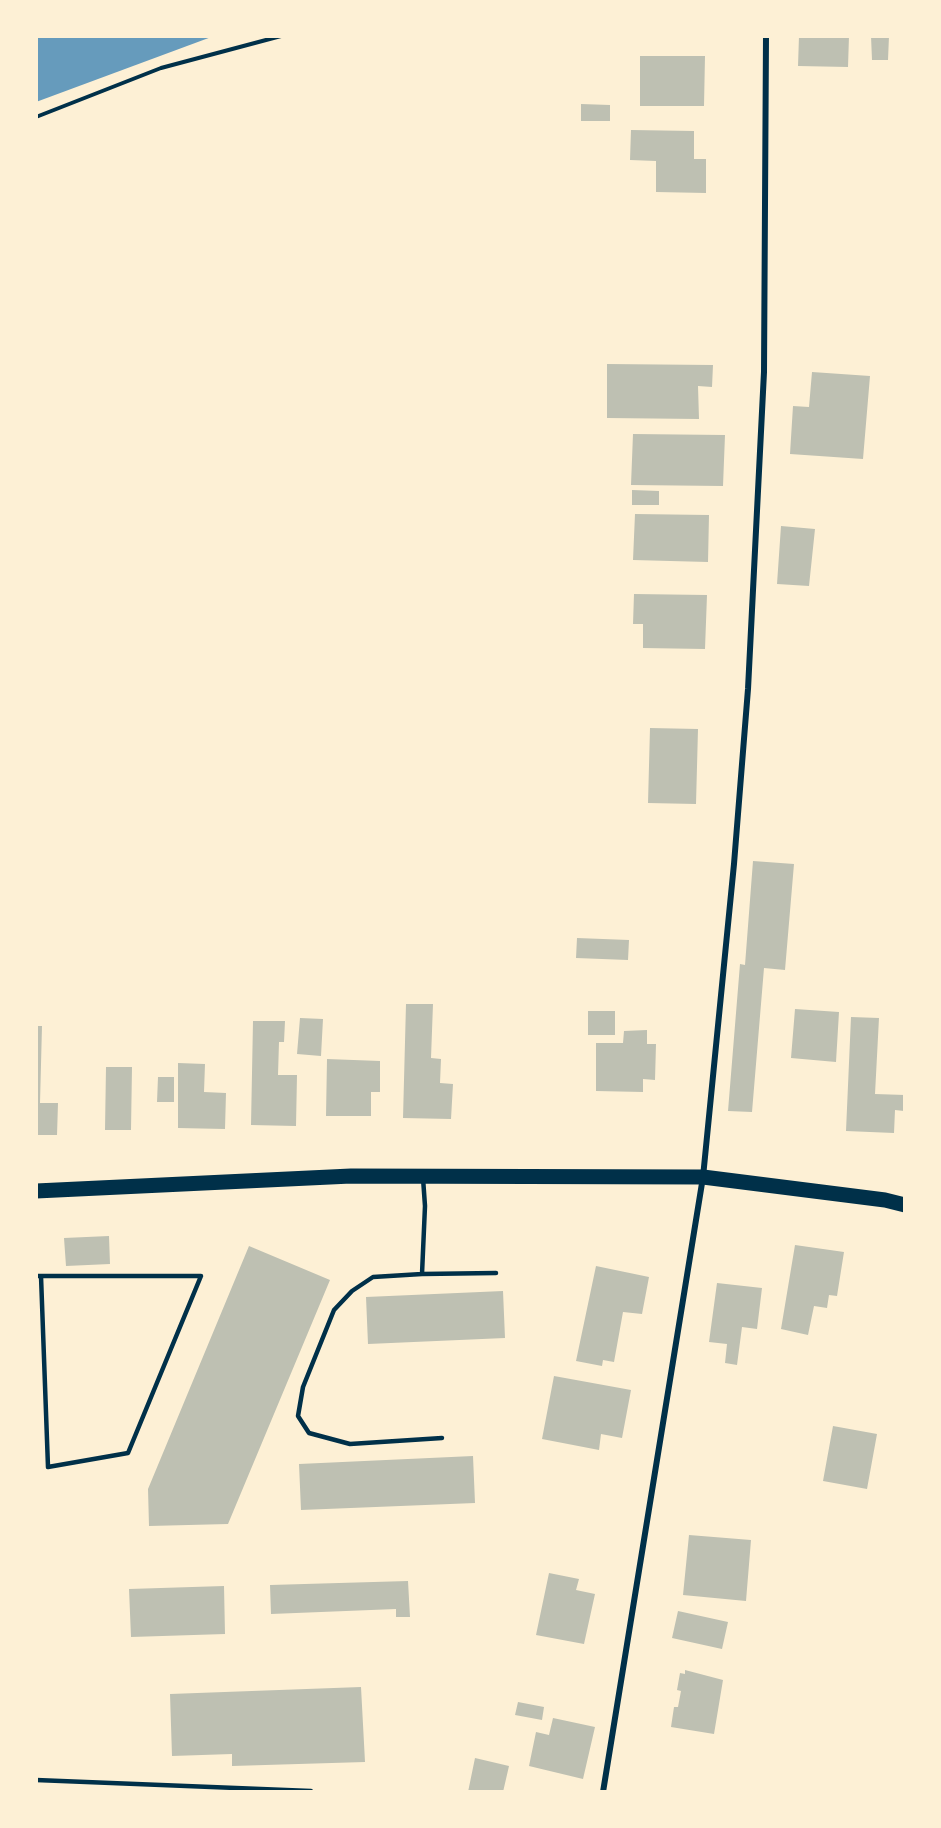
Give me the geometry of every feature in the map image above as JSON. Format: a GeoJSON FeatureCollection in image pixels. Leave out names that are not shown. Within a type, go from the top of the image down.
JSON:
{"type":"FeatureCollection","features":[{"type":"Feature","properties":{"kind":"main road"},"geometry":{"type":"LineString","coordinates":[[36,1191],[351,1176],[703,1177],[885,1200],[905,1205]]}},
{"type":"Feature","properties":{"kind":"street"},"geometry":{"type":"LineString","coordinates":[[603,1792],[703,1177],[734,864],[748,689],[764,372],[766,36]]}},
{"type":"Feature","properties":{"kind":"lane"},"geometry":{"type":"LineString","coordinates":[[422,1274],[423,1175]]}},
{"type":"Feature","properties":{"kind":"lane"},"geometry":{"type":"LineString","coordinates":[[442,1438],[350,1444],[309,1433],[298,1416],[303,1387],[334,1310],[352,1291],[373,1276],[496,1273]]}},
{"type":"Feature","properties":{"kind":"lane"},"geometry":{"type":"LineString","coordinates":[[38,1276],[201,1276],[128,1453],[48,1467],[38,1276]]}},
{"type":"Feature","properties":{"kind":"lane"},"geometry":{"type":"LineString","coordinates":[[36,1780],[312,1792]]}},
{"type":"Feature","properties":{"kind":"path"},"geometry":{"type":"LineString","coordinates":[[36,117],[161,68],[281,36]]}},
{"type":"Feature","properties":{"kind":"water"},"geometry":{"type":"Polygon","coordinates":[[[36,36],[214,36],[36,102],[36,36]]]}},
{"type":"Feature","properties":{"kind":"building"},"geometry":{"type":"Polygon","coordinates":[[[799,36],[849,36],[848,67],[798,66],[799,36]]]}},
{"type":"Feature","properties":{"kind":"building"},"geometry":{"type":"Polygon","coordinates":[[[871,36],[889,36],[888,60],[872,60],[871,36]]]}},
{"type":"Feature","properties":{"kind":"building"},"geometry":{"type":"Polygon","coordinates":[[[640,56],[705,56],[704,106],[640,106],[640,56]]]}},
{"type":"Feature","properties":{"kind":"building"},"geometry":{"type":"Polygon","coordinates":[[[581,104],[610,105],[610,121],[581,121],[581,104]]]}},
{"type":"Feature","properties":{"kind":"building"},"geometry":{"type":"Polygon","coordinates":[[[631,130],[694,131],[694,159],[706,159],[706,193],[656,192],[656,161],[630,160],[631,130]]]}},
{"type":"Feature","properties":{"kind":"building"},"geometry":{"type":"Polygon","coordinates":[[[607,364],[713,365],[712,387],[698,386],[699,419],[607,418],[607,364]]]}},
{"type":"Feature","properties":{"kind":"building"},"geometry":{"type":"Polygon","coordinates":[[[812,372],[870,376],[863,459],[790,454],[793,406],[809,407],[812,372]]]}},
{"type":"Feature","properties":{"kind":"building"},"geometry":{"type":"Polygon","coordinates":[[[633,434],[725,435],[723,486],[631,485],[633,434]]]}},
{"type":"Feature","properties":{"kind":"building"},"geometry":{"type":"Polygon","coordinates":[[[632,490],[659,491],[659,505],[632,505],[632,490]]]}},
{"type":"Feature","properties":{"kind":"building"},"geometry":{"type":"Polygon","coordinates":[[[635,514],[709,515],[708,562],[633,560],[635,514]]]}},
{"type":"Feature","properties":{"kind":"building"},"geometry":{"type":"Polygon","coordinates":[[[781,526],[815,529],[809,586],[777,584],[781,526]]]}},
{"type":"Feature","properties":{"kind":"building"},"geometry":{"type":"Polygon","coordinates":[[[634,594],[707,595],[705,649],[643,648],[643,624],[633,624],[634,594]]]}},
{"type":"Feature","properties":{"kind":"building"},"geometry":{"type":"Polygon","coordinates":[[[650,728],[698,729],[696,804],[648,803],[650,728]]]}},
{"type":"Feature","properties":{"kind":"building"},"geometry":{"type":"Polygon","coordinates":[[[753,861],[794,864],[785,970],[764,968],[752,1112],[728,1111],[740,964],[745,965],[753,861]]]}},
{"type":"Feature","properties":{"kind":"building"},"geometry":{"type":"Polygon","coordinates":[[[577,938],[629,940],[628,960],[576,958],[577,938]]]}},
{"type":"Feature","properties":{"kind":"building"},"geometry":{"type":"Polygon","coordinates":[[[406,1004],[433,1004],[431,1058],[441,1059],[440,1083],[453,1084],[451,1119],[403,1118],[406,1004]]]}},
{"type":"Feature","properties":{"kind":"building"},"geometry":{"type":"Polygon","coordinates":[[[795,1009],[839,1012],[836,1062],[791,1058],[795,1009]]]}},
{"type":"Feature","properties":{"kind":"building"},"geometry":{"type":"Polygon","coordinates":[[[588,1011],[615,1011],[615,1035],[588,1035],[588,1011]]]}},
{"type":"Feature","properties":{"kind":"building"},"geometry":{"type":"Polygon","coordinates":[[[851,1017],[879,1018],[875,1094],[905,1095],[904,1111],[895,1110],[894,1133],[846,1131],[851,1017]]]}},
{"type":"Feature","properties":{"kind":"building"},"geometry":{"type":"Polygon","coordinates":[[[300,1018],[323,1019],[321,1056],[297,1054],[300,1018]]]}},
{"type":"Feature","properties":{"kind":"building"},"geometry":{"type":"Polygon","coordinates":[[[253,1021],[285,1021],[284,1042],[279,1042],[278,1075],[297,1075],[296,1126],[251,1125],[253,1021]]]}},
{"type":"Feature","properties":{"kind":"building"},"geometry":{"type":"Polygon","coordinates":[[[36,1026],[42,1026],[40,1103],[58,1103],[57,1135],[36,1135],[36,1026]]]}},
{"type":"Feature","properties":{"kind":"building"},"geometry":{"type":"Polygon","coordinates":[[[647,1030],[647,1044],[656,1044],[655,1080],[643,1079],[643,1092],[596,1091],[596,1043],[623,1043],[624,1031],[647,1030]]]}},
{"type":"Feature","properties":{"kind":"building"},"geometry":{"type":"Polygon","coordinates":[[[327,1059],[380,1061],[380,1092],[371,1092],[371,1116],[326,1116],[327,1059]]]}},
{"type":"Feature","properties":{"kind":"building"},"geometry":{"type":"Polygon","coordinates":[[[178,1063],[205,1064],[204,1092],[226,1093],[225,1129],[178,1128],[178,1063]]]}},
{"type":"Feature","properties":{"kind":"building"},"geometry":{"type":"Polygon","coordinates":[[[106,1067],[132,1067],[131,1130],[105,1130],[106,1067]]]}},
{"type":"Feature","properties":{"kind":"building"},"geometry":{"type":"Polygon","coordinates":[[[158,1077],[174,1077],[174,1102],[157,1102],[158,1077]]]}},
{"type":"Feature","properties":{"kind":"building"},"geometry":{"type":"Polygon","coordinates":[[[109,1236],[110,1264],[66,1266],[64,1238],[109,1236]]]}},
{"type":"Feature","properties":{"kind":"building"},"geometry":{"type":"Polygon","coordinates":[[[795,1245],[844,1252],[837,1296],[829,1295],[827,1308],[814,1306],[808,1335],[781,1329],[795,1245]]]}},
{"type":"Feature","properties":{"kind":"building"},"geometry":{"type":"Polygon","coordinates":[[[249,1246],[330,1280],[228,1524],[149,1526],[148,1489],[249,1246]]]}},
{"type":"Feature","properties":{"kind":"building"},"geometry":{"type":"Polygon","coordinates":[[[596,1266],[649,1277],[642,1314],[623,1312],[614,1362],[603,1360],[602,1366],[576,1361],[596,1266]]]}},
{"type":"Feature","properties":{"kind":"building"},"geometry":{"type":"Polygon","coordinates":[[[717,1283],[762,1288],[757,1329],[742,1327],[737,1365],[725,1363],[727,1344],[709,1342],[717,1283]]]}},
{"type":"Feature","properties":{"kind":"building"},"geometry":{"type":"Polygon","coordinates":[[[503,1291],[505,1338],[368,1344],[366,1297],[503,1291]]]}},
{"type":"Feature","properties":{"kind":"building"},"geometry":{"type":"Polygon","coordinates":[[[554,1376],[631,1390],[622,1438],[601,1434],[599,1450],[542,1439],[554,1376]]]}},
{"type":"Feature","properties":{"kind":"building"},"geometry":{"type":"Polygon","coordinates":[[[833,1426],[877,1434],[867,1489],[823,1481],[833,1426]]]}},
{"type":"Feature","properties":{"kind":"building"},"geometry":{"type":"Polygon","coordinates":[[[473,1456],[475,1503],[301,1510],[299,1464],[473,1456]]]}},
{"type":"Feature","properties":{"kind":"building"},"geometry":{"type":"Polygon","coordinates":[[[689,1535],[751,1540],[746,1601],[683,1595],[689,1535]]]}},
{"type":"Feature","properties":{"kind":"building"},"geometry":{"type":"Polygon","coordinates":[[[549,1573],[579,1579],[576,1590],[595,1594],[584,1644],[536,1635],[549,1573]]]}},
{"type":"Feature","properties":{"kind":"building"},"geometry":{"type":"Polygon","coordinates":[[[408,1581],[410,1617],[396,1617],[396,1609],[271,1614],[270,1585],[408,1581]]]}},
{"type":"Feature","properties":{"kind":"building"},"geometry":{"type":"Polygon","coordinates":[[[224,1586],[225,1634],[131,1637],[129,1589],[224,1586]]]}},
{"type":"Feature","properties":{"kind":"building"},"geometry":{"type":"Polygon","coordinates":[[[678,1611],[728,1622],[722,1649],[672,1638],[678,1611]]]}},
{"type":"Feature","properties":{"kind":"building"},"geometry":{"type":"Polygon","coordinates":[[[685,1670],[723,1680],[714,1734],[671,1727],[674,1707],[678,1707],[681,1691],[677,1690],[680,1673],[685,1674],[685,1670]]]}},
{"type":"Feature","properties":{"kind":"building"},"geometry":{"type":"Polygon","coordinates":[[[361,1687],[365,1762],[232,1766],[232,1754],[172,1756],[170,1694],[361,1687]]]}},
{"type":"Feature","properties":{"kind":"building"},"geometry":{"type":"Polygon","coordinates":[[[518,1702],[544,1707],[542,1720],[515,1715],[518,1702]]]}},
{"type":"Feature","properties":{"kind":"building"},"geometry":{"type":"Polygon","coordinates":[[[553,1718],[595,1727],[583,1779],[529,1766],[536,1732],[549,1735],[553,1718]]]}},
{"type":"Feature","properties":{"kind":"building"},"geometry":{"type":"Polygon","coordinates":[[[475,1758],[509,1766],[503,1792],[468,1792],[475,1758]]]}}]}
